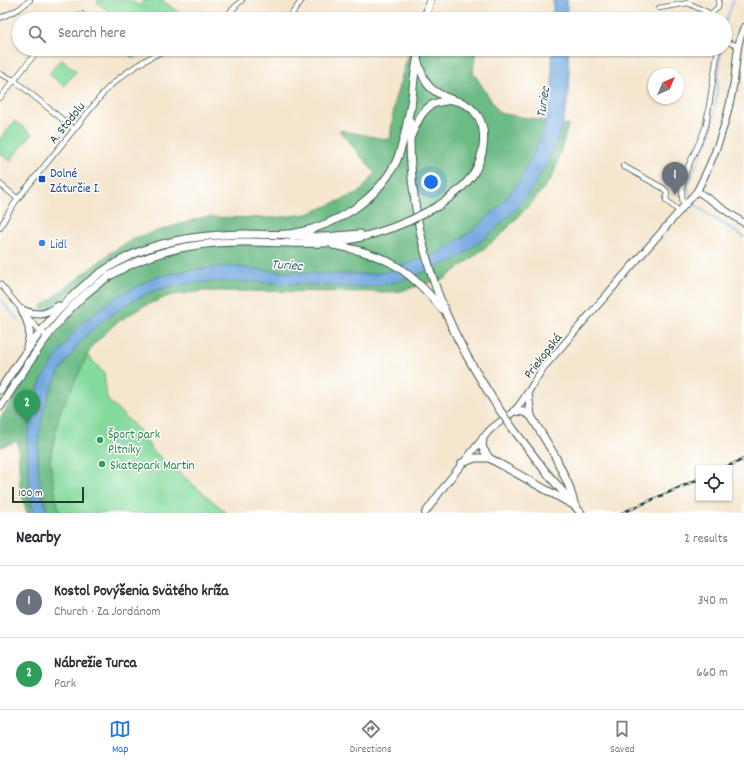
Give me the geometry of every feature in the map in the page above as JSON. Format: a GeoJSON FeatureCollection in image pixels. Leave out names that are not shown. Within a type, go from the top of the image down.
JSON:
{"type":"FeatureCollection","features":[{"type":"Feature","properties":{"kind":"main road"},"geometry":{"type":"LineString","coordinates":[[427,12],[430,0]]}},
{"type":"Feature","properties":{"kind":"main road"},"geometry":{"type":"LineString","coordinates":[[0,390],[26,351],[65,302],[85,284],[112,265],[135,253],[157,245],[188,238],[213,235],[294,233],[315,227],[346,214],[360,205],[372,195],[389,174],[396,161],[411,104],[418,56]]}},
{"type":"Feature","properties":{"kind":"main road"},"geometry":{"type":"LineString","coordinates":[[324,243],[362,237],[411,220],[438,206],[456,192],[472,175],[479,160],[483,145],[483,128],[479,117],[469,106],[435,92],[428,87],[424,82],[417,60]]}},
{"type":"Feature","properties":{"kind":"main road"},"geometry":{"type":"LineString","coordinates":[[410,138],[421,116],[428,107],[437,103],[453,100]]}},
{"type":"Feature","properties":{"kind":"main road"},"geometry":{"type":"LineString","coordinates":[[411,104],[410,138],[414,196],[423,244],[446,314],[463,349],[499,409],[534,458],[581,513]]}},
{"type":"Feature","properties":{"kind":"main road"},"geometry":{"type":"LineString","coordinates":[[267,234],[281,236],[324,237],[372,233]]}},
{"type":"Feature","properties":{"kind":"main road"},"geometry":{"type":"LineString","coordinates":[[0,407],[48,337],[71,308],[101,282],[127,266],[159,253],[188,246],[218,242],[324,243],[358,249],[402,269],[427,291],[446,314]]}},
{"type":"Feature","properties":{"kind":"main road"},"geometry":{"type":"LineString","coordinates":[[22,310],[35,314],[46,313],[65,302]]}},
{"type":"Feature","properties":{"kind":"main road"},"geometry":{"type":"LineString","coordinates":[[22,310],[29,325],[30,333],[26,351]]}},
{"type":"Feature","properties":{"kind":"main road"},"geometry":{"type":"LineString","coordinates":[[528,393],[531,416],[558,461],[569,486],[575,506]]}},
{"type":"Feature","properties":{"kind":"main road"},"geometry":{"type":"LineString","coordinates":[[514,411],[524,412],[531,416]]}},
{"type":"Feature","properties":{"kind":"main road"},"geometry":{"type":"LineString","coordinates":[[483,438],[482,447],[489,458],[575,506]]}},
{"type":"Feature","properties":{"kind":"main road"},"geometry":{"type":"LineString","coordinates":[[462,463],[475,458],[489,458]]}},
{"type":"Feature","properties":{"kind":"street"},"geometry":{"type":"LineString","coordinates":[[13,12],[30,0]]}},
{"type":"Feature","properties":{"kind":"street"},"geometry":{"type":"LineString","coordinates":[[230,12],[242,0]]}},
{"type":"Feature","properties":{"kind":"street"},"geometry":{"type":"LineString","coordinates":[[293,12],[302,0]]}},
{"type":"Feature","properties":{"kind":"street"},"geometry":{"type":"LineString","coordinates":[[714,12],[718,7],[720,0]]}},
{"type":"Feature","properties":{"kind":"street"},"geometry":{"type":"LineString","coordinates":[[659,8],[688,2],[704,12]]}},
{"type":"Feature","properties":{"kind":"street"},"geometry":{"type":"LineString","coordinates":[[0,18],[12,12]]}},
{"type":"Feature","properties":{"kind":"street","name":"Priekopská"},"geometry":{"type":"LineString","coordinates":[[425,513],[462,463],[483,438],[494,426],[514,411],[528,393],[535,379],[544,367],[696,193],[712,160],[723,128],[733,88],[738,46],[744,27]]}},
{"type":"Feature","properties":{"kind":"street"},"geometry":{"type":"LineString","coordinates":[[732,44],[738,46]]}},
{"type":"Feature","properties":{"kind":"street"},"geometry":{"type":"LineString","coordinates":[[0,98],[33,56]]}},
{"type":"Feature","properties":{"kind":"street","name":"A. Stodolu"},"geometry":{"type":"LineString","coordinates":[[0,228],[6,215],[18,199],[114,82],[141,62],[153,56]]}},
{"type":"Feature","properties":{"kind":"street"},"geometry":{"type":"LineString","coordinates":[[684,208],[682,185],[706,125],[717,56]]}},
{"type":"Feature","properties":{"kind":"street"},"geometry":{"type":"LineString","coordinates":[[0,74],[14,80],[74,129]]}},
{"type":"Feature","properties":{"kind":"street"},"geometry":{"type":"LineString","coordinates":[[623,166],[663,188],[666,192],[666,200],[684,208]]}},
{"type":"Feature","properties":{"kind":"street"},"geometry":{"type":"LineString","coordinates":[[0,184],[18,199]]}},
{"type":"Feature","properties":{"kind":"street"},"geometry":{"type":"LineString","coordinates":[[696,193],[744,223]]}},
{"type":"Feature","properties":{"kind":"street"},"geometry":{"type":"LineString","coordinates":[[0,280],[1,286],[48,337]]}},
{"type":"Feature","properties":{"kind":"green space"},"geometry":{"type":"Polygon","coordinates":[[[98,0],[131,0],[139,6],[144,0],[162,0],[178,12],[109,12],[97,2],[98,0]]]}},
{"type":"Feature","properties":{"kind":"green space"},"geometry":{"type":"Polygon","coordinates":[[[408,56],[475,56],[473,72],[499,113],[568,125],[551,179],[534,200],[500,236],[446,278],[397,292],[202,291],[169,296],[144,306],[116,323],[92,346],[59,414],[50,460],[56,499],[60,513],[27,513],[20,489],[18,441],[0,447],[0,419],[44,351],[60,330],[41,307],[109,254],[134,238],[204,217],[271,218],[308,214],[360,192],[375,173],[339,130],[390,140],[395,99],[408,56]]]}},
{"type":"Feature","properties":{"kind":"green space"},"geometry":{"type":"Polygon","coordinates":[[[61,59],[76,71],[64,86],[49,74],[61,59]]]}},
{"type":"Feature","properties":{"kind":"green space"},"geometry":{"type":"Polygon","coordinates":[[[15,121],[32,134],[10,161],[0,153],[0,139],[15,121]]]}},
{"type":"Feature","properties":{"kind":"green space","name":"Šport park Pltníky"},"geometry":{"type":"Polygon","coordinates":[[[87,355],[104,373],[107,399],[139,430],[152,450],[227,513],[60,513],[56,499],[50,460],[59,414],[87,355]]]}},
{"type":"Feature","properties":{"kind":"water"},"geometry":{"type":"Polygon","coordinates":[[[553,0],[567,0],[567,12],[553,12],[553,0]]]}},
{"type":"Feature","properties":{"kind":"water"},"geometry":{"type":"Polygon","coordinates":[[[552,56],[568,56],[569,87],[565,111],[559,134],[539,177],[526,196],[493,231],[451,262],[404,279],[374,286],[342,287],[254,282],[213,282],[175,286],[157,290],[127,304],[88,333],[56,378],[45,408],[41,424],[38,457],[41,489],[48,513],[35,513],[31,504],[27,442],[33,404],[42,379],[69,338],[82,323],[111,300],[155,277],[191,270],[227,266],[283,272],[375,274],[389,271],[440,252],[472,231],[500,206],[519,182],[541,137],[552,96],[552,56]]]}},
{"type":"Feature","properties":{"kind":"waterway"},"geometry":{"type":"LineString","coordinates":[[729,12],[734,0]]}},
{"type":"Feature","properties":{"kind":"waterway"},"geometry":{"type":"LineString","coordinates":[[691,196],[689,194],[688,185],[710,133],[716,100],[720,56]]}},
{"type":"Feature","properties":{"kind":"waterway"},"geometry":{"type":"LineString","coordinates":[[693,199],[698,207],[744,237]]}},
{"type":"Feature","properties":{"kind":"waterway"},"geometry":{"type":"LineString","coordinates":[[0,299],[20,322]]}},
{"type":"Feature","properties":{"kind":"waterway"},"geometry":{"type":"LineString","coordinates":[[54,351],[59,354]]}},
{"type":"Feature","properties":{"kind":"railway"},"geometry":{"type":"LineString","coordinates":[[731,465],[744,459]]}},
{"type":"Feature","properties":{"kind":"railway"},"geometry":{"type":"LineString","coordinates":[[622,513],[696,480]]}},
{"type":"Feature","properties":{"kind":"place","name":"Dolné Záturčie I."},"geometry":{"type":"Point","coordinates":[42,179]}},
{"type":"Feature","properties":{"kind":"place","name":"Kostol Povýšenia Svätého kríža"},"geometry":{"type":"Point","coordinates":[675,195]}},
{"type":"Feature","properties":{"kind":"place","name":"Lidl"},"geometry":{"type":"Point","coordinates":[42,243]}},
{"type":"Feature","properties":{"kind":"place","name":"Nábrežie Turca"},"geometry":{"type":"Point","coordinates":[27,423]}},
{"type":"Feature","properties":{"kind":"place","name":"Šport park Pltníky"},"geometry":{"type":"Point","coordinates":[100,440]}},
{"type":"Feature","properties":{"kind":"place","name":"Skatepark Martin"},"geometry":{"type":"Point","coordinates":[102,464]}},
{"type":"Feature","properties":{"kind":"water label","name":"Turiec"},"geometry":{"type":"Point","coordinates":[542,102]}},
{"type":"Feature","properties":{"kind":"water label","name":"Turiec"},"geometry":{"type":"Point","coordinates":[287,264]}}]}
